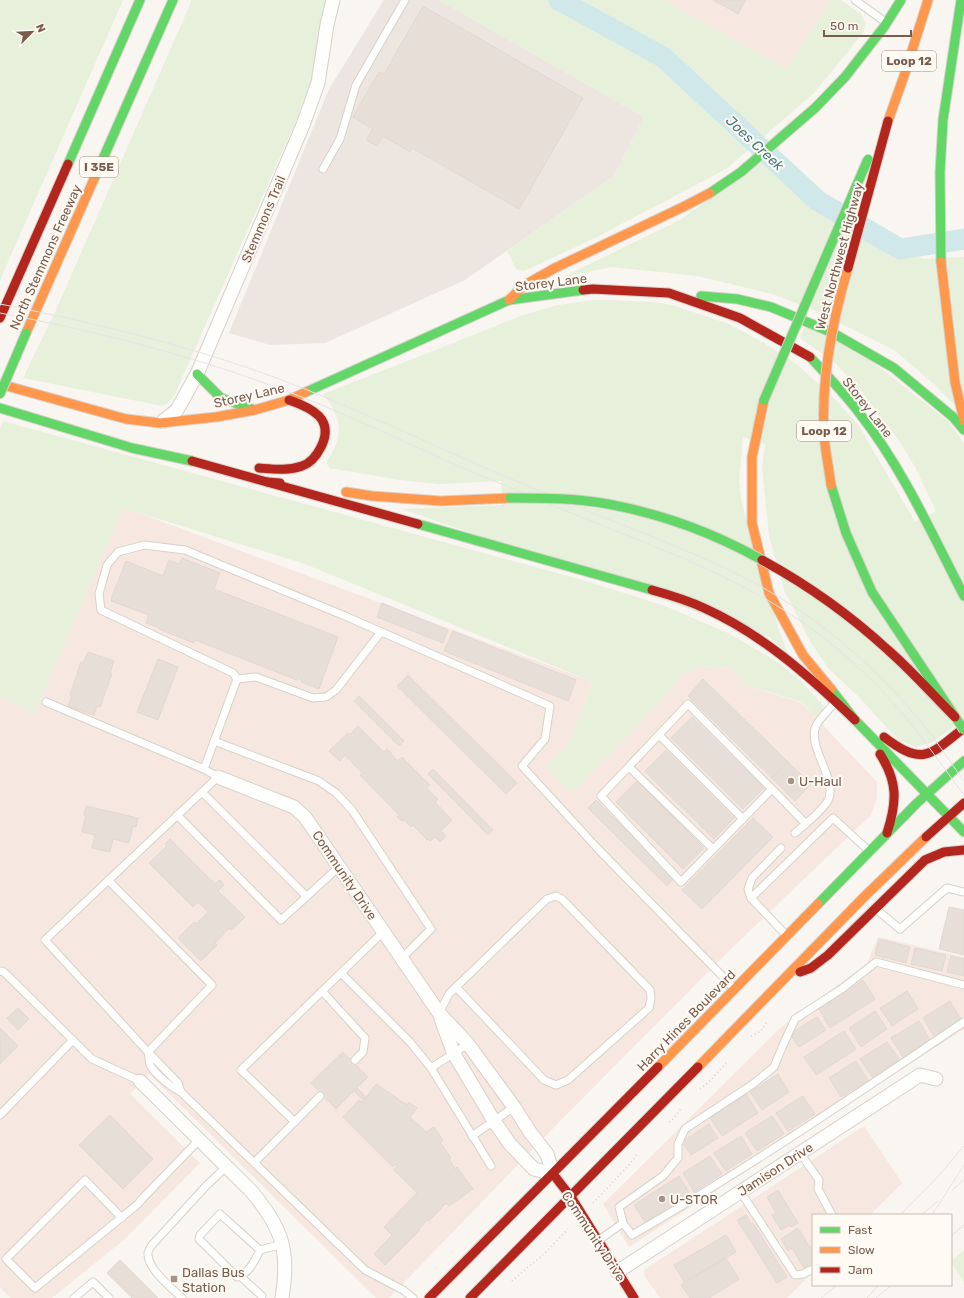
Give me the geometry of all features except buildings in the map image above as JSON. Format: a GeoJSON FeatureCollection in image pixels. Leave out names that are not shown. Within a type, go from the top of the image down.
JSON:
{"type":"FeatureCollection","features":[{"type":"Feature","properties":{"kind":"main road","name":"North Stemmons Freeway"},"geometry":{"type":"LineString","coordinates":[[0,318],[140,0]]}},
{"type":"Feature","properties":{"kind":"main road","name":"North Stemmons Freeway"},"geometry":{"type":"LineString","coordinates":[[0,394],[173,0]]}},
{"type":"Feature","properties":{"kind":"main road"},"geometry":{"type":"LineString","coordinates":[[510,300],[523,286],[556,268],[684,207],[708,194],[741,172],[815,108],[845,78],[887,22],[901,0]]}},
{"type":"Feature","properties":{"kind":"main road","name":"West Northwest Highway"},"geometry":{"type":"LineString","coordinates":[[928,0],[888,121],[863,216],[837,305],[824,375],[824,434],[831,485],[846,533],[858,564],[872,592],[964,729]]}},
{"type":"Feature","properties":{"kind":"main road","name":"Loop 12"},"geometry":{"type":"LineString","coordinates":[[961,0],[943,120],[940,172],[941,272],[955,382],[964,420]]}},
{"type":"Feature","properties":{"kind":"main road"},"geometry":{"type":"LineString","coordinates":[[888,121],[858,180],[764,400],[752,457],[752,523],[768,593],[802,655],[858,723],[964,832]]}},
{"type":"Feature","properties":{"kind":"main road","name":"Storey Lane"},"geometry":{"type":"LineString","coordinates":[[0,384],[126,418],[160,423],[216,416],[255,410],[289,400],[510,300],[593,289],[669,293],[740,318],[810,357],[860,414],[892,461],[921,512],[964,596]]}},
{"type":"Feature","properties":{"kind":"main road"},"geometry":{"type":"LineString","coordinates":[[669,293],[737,299],[772,307],[833,332],[894,368],[952,417],[964,430]]}},
{"type":"Feature","properties":{"kind":"main road"},"geometry":{"type":"LineString","coordinates":[[197,374],[221,398],[255,410]]}},
{"type":"Feature","properties":{"kind":"main road"},"geometry":{"type":"LineString","coordinates":[[184,459],[286,470],[300,467],[315,459],[322,446],[327,431],[324,422],[315,412],[304,405],[289,400]]}},
{"type":"Feature","properties":{"kind":"main road"},"geometry":{"type":"LineString","coordinates":[[0,408],[132,448],[184,459],[631,583],[685,600],[714,612],[758,638],[784,657],[897,748],[909,754],[920,755],[931,753],[964,729]]}},
{"type":"Feature","properties":{"kind":"main road"},"geometry":{"type":"LineString","coordinates":[[267,482],[322,488]]}},
{"type":"Feature","properties":{"kind":"main road"},"geometry":{"type":"LineString","coordinates":[[336,490],[372,496],[440,501],[510,498],[559,499],[607,504],[653,515],[721,538],[778,567],[843,611],[878,640],[955,717]]}},
{"type":"Feature","properties":{"kind":"main road"},"geometry":{"type":"LineString","coordinates":[[858,723],[889,767],[893,781],[894,807],[887,834]]}},
{"type":"Feature","properties":{"kind":"main road","name":"Harry Hines Boulevard"},"geometry":{"type":"LineString","coordinates":[[429,1298],[734,989],[789,939],[870,851],[926,794],[964,761]]}},
{"type":"Feature","properties":{"kind":"main road"},"geometry":{"type":"LineString","coordinates":[[470,1298],[787,976],[803,954],[932,831],[964,803]]}},
{"type":"Feature","properties":{"kind":"main road"},"geometry":{"type":"LineString","coordinates":[[787,976],[811,968],[828,956],[925,860],[938,852],[964,850]]}},
{"type":"Feature","properties":{"kind":"main road","name":"Community Drive"},"geometry":{"type":"LineString","coordinates":[[553,1174],[570,1197],[634,1298]]}},
{"type":"Feature","properties":{"kind":"street","name":"Stemmons Trail"},"geometry":{"type":"LineString","coordinates":[[160,423],[176,410],[197,374],[303,125],[318,82],[326,25],[333,0]]}},
{"type":"Feature","properties":{"kind":"street","name":"Community Drive"},"geometry":{"type":"LineString","coordinates":[[218,777],[294,807],[305,817],[340,866],[401,959],[439,1013],[468,1044],[547,1154],[553,1174]]}},
{"type":"Feature","properties":{"kind":"street","name":"Community Drive"},"geometry":{"type":"LineString","coordinates":[[439,1013],[454,1054],[494,1121],[510,1144],[534,1169],[553,1174]]}},
{"type":"Feature","properties":{"kind":"street","name":"Jamison Drive"},"geometry":{"type":"LineString","coordinates":[[617,1272],[920,1074],[936,1079]]}},
{"type":"Feature","properties":{"kind":"street"},"geometry":{"type":"LineString","coordinates":[[140,1081],[252,1192],[264,1207],[273,1221],[285,1252],[286,1268],[282,1298]]}},
{"type":"Feature","properties":{"kind":"lane"},"geometry":{"type":"LineString","coordinates":[[323,169],[340,138],[356,85],[405,0]]}},
{"type":"Feature","properties":{"kind":"lane"},"geometry":{"type":"LineString","coordinates":[[855,0],[887,22]]}},
{"type":"Feature","properties":{"kind":"lane"},"geometry":{"type":"LineString","coordinates":[[237,679],[233,673],[101,610],[99,594],[107,565],[118,552],[144,545],[185,550],[381,632],[550,706],[545,739],[522,766],[599,850],[734,989]]}},
{"type":"Feature","properties":{"kind":"lane"},"geometry":{"type":"LineString","coordinates":[[237,679],[256,677],[313,698],[326,697],[336,690],[381,632]]}},
{"type":"Feature","properties":{"kind":"lane"},"geometry":{"type":"LineString","coordinates":[[204,769],[237,679]]}},
{"type":"Feature","properties":{"kind":"lane"},"geometry":{"type":"LineString","coordinates":[[795,834],[819,812],[829,799],[830,789],[825,768],[814,742],[816,725],[838,700]]}},
{"type":"Feature","properties":{"kind":"lane"},"geometry":{"type":"LineString","coordinates":[[46,702],[204,769],[218,777],[45,940],[178,1083],[181,1092],[365,1270],[403,1290],[413,1298]]}},
{"type":"Feature","properties":{"kind":"lane"},"geometry":{"type":"LineString","coordinates":[[772,789],[681,882],[601,796],[688,704],[772,789],[806,824]]}},
{"type":"Feature","properties":{"kind":"lane"},"geometry":{"type":"LineString","coordinates":[[659,735],[743,819]]}},
{"type":"Feature","properties":{"kind":"lane"},"geometry":{"type":"LineString","coordinates":[[214,741],[319,780],[336,793],[352,810],[431,929],[401,959]]}},
{"type":"Feature","properties":{"kind":"lane"},"geometry":{"type":"LineString","coordinates":[[629,767],[713,849]]}},
{"type":"Feature","properties":{"kind":"lane"},"geometry":{"type":"LineString","coordinates":[[202,792],[306,896]]}},
{"type":"Feature","properties":{"kind":"lane"},"geometry":{"type":"LineString","coordinates":[[178,815],[281,920],[340,866]]}},
{"type":"Feature","properties":{"kind":"lane"},"geometry":{"type":"LineString","coordinates":[[751,898],[833,818],[870,851]]}},
{"type":"Feature","properties":{"kind":"lane"},"geometry":{"type":"LineString","coordinates":[[781,848],[752,878],[748,889],[751,898],[789,939]]}},
{"type":"Feature","properties":{"kind":"lane"},"geometry":{"type":"LineString","coordinates":[[108,880],[212,985],[148,1052]]}},
{"type":"Feature","properties":{"kind":"lane"},"geometry":{"type":"LineString","coordinates":[[864,897],[875,909],[900,929],[947,888],[964,892]]}},
{"type":"Feature","properties":{"kind":"lane"},"geometry":{"type":"LineString","coordinates":[[439,1013],[449,994],[456,987],[547,899],[556,896],[562,899],[650,990],[651,998],[649,1008],[568,1080],[556,1085],[544,1080],[456,987]]}},
{"type":"Feature","properties":{"kind":"lane"},"geometry":{"type":"LineString","coordinates":[[295,1122],[241,1070],[383,932]]}},
{"type":"Feature","properties":{"kind":"lane"},"geometry":{"type":"LineString","coordinates":[[964,985],[876,962],[843,988],[795,1019],[774,1067],[753,1084],[686,1129],[678,1144],[678,1158],[663,1176],[619,1207],[623,1223],[632,1235],[660,1219],[802,1130],[964,1022]]}},
{"type":"Feature","properties":{"kind":"lane"},"geometry":{"type":"LineString","coordinates":[[0,971],[4,972],[92,1059],[140,1081]]}},
{"type":"Feature","properties":{"kind":"lane"},"geometry":{"type":"LineString","coordinates":[[341,973],[410,1042],[431,1068],[491,1166]]}},
{"type":"Feature","properties":{"kind":"lane"},"geometry":{"type":"LineString","coordinates":[[322,991],[365,1038],[363,1052],[355,1060]]}},
{"type":"Feature","properties":{"kind":"lane"},"geometry":{"type":"LineString","coordinates":[[0,1115],[73,1040]]}},
{"type":"Feature","properties":{"kind":"lane"},"geometry":{"type":"LineString","coordinates":[[431,1068],[468,1044]]}},
{"type":"Feature","properties":{"kind":"lane"},"geometry":{"type":"LineString","coordinates":[[254,1163],[320,1096]]}},
{"type":"Feature","properties":{"kind":"lane"},"geometry":{"type":"LineString","coordinates":[[472,1136],[514,1107]]}},
{"type":"Feature","properties":{"kind":"lane"},"geometry":{"type":"LineString","coordinates":[[122,1218],[85,1180],[6,1260],[35,1288],[122,1218],[138,1204],[199,1140]]}},
{"type":"Feature","properties":{"kind":"lane"},"geometry":{"type":"LineString","coordinates":[[800,1153],[818,1180],[818,1189],[831,1214]]}},
{"type":"Feature","properties":{"kind":"lane"},"geometry":{"type":"LineString","coordinates":[[182,1298],[153,1269],[148,1253],[152,1245],[206,1186],[226,1167]]}},
{"type":"Feature","properties":{"kind":"lane"},"geometry":{"type":"LineString","coordinates":[[740,1191],[795,1275],[803,1274],[812,1270]]}},
{"type":"Feature","properties":{"kind":"lane"},"geometry":{"type":"LineString","coordinates":[[260,1250],[220,1214],[200,1235],[199,1239],[238,1277],[241,1277],[262,1296]]}},
{"type":"Feature","properties":{"kind":"lane"},"geometry":{"type":"LineString","coordinates":[[598,1241],[623,1223]]}},
{"type":"Feature","properties":{"kind":"lane"},"geometry":{"type":"LineString","coordinates":[[260,1250],[283,1244]]}},
{"type":"Feature","properties":{"kind":"lane"},"geometry":{"type":"LineString","coordinates":[[241,1277],[255,1262],[260,1250]]}},
{"type":"Feature","properties":{"kind":"lane"},"geometry":{"type":"LineString","coordinates":[[74,1298],[93,1282],[109,1298]]}},
{"type":"Feature","properties":{"kind":"path"},"geometry":{"type":"LineString","coordinates":[[746,1039],[761,1031],[769,1018]]}},
{"type":"Feature","properties":{"kind":"path"},"geometry":{"type":"LineString","coordinates":[[697,1092],[708,1083],[728,1061]]}},
{"type":"Feature","properties":{"kind":"path"},"geometry":{"type":"LineString","coordinates":[[667,1123],[673,1119],[682,1108]]}},
{"type":"Feature","properties":{"kind":"path"},"geometry":{"type":"LineString","coordinates":[[590,1205],[628,1166],[638,1152]]}},
{"type":"Feature","properties":{"kind":"path"},"geometry":{"type":"LineString","coordinates":[[510,1283],[546,1252],[568,1229]]}},
{"type":"Feature","properties":{"kind":"shaded area"},"geometry":{"type":"Polygon","coordinates":[[[384,0],[439,0],[644,117],[614,176],[465,280],[325,343],[270,345],[229,333],[329,89],[384,0]]]}},
{"type":"Feature","properties":{"kind":"shaded area"},"geometry":{"type":"Polygon","coordinates":[[[663,0],[831,0],[787,69],[663,0]]]}},
{"type":"Feature","properties":{"kind":"shaded area"},"geometry":{"type":"Polygon","coordinates":[[[123,507],[593,682],[568,745],[545,767],[666,696],[681,675],[700,666],[730,668],[745,685],[802,703],[877,782],[877,798],[871,815],[731,949],[569,1112],[389,1298],[376,1298],[149,1074],[130,1094],[200,1163],[125,1239],[52,1298],[11,1298],[0,1288],[0,697],[34,714],[123,507]]]}},
{"type":"Feature","properties":{"kind":"shaded area"},"geometry":{"type":"Polygon","coordinates":[[[878,937],[964,957],[964,1029],[629,1247],[603,1204],[779,1029],[867,963],[878,937]]]}},
{"type":"Feature","properties":{"kind":"shaded area"},"geometry":{"type":"Polygon","coordinates":[[[864,1126],[902,1183],[871,1214],[812,1214],[812,1273],[787,1298],[660,1298],[645,1277],[644,1270],[864,1126]]]}},
{"type":"Feature","properties":{"kind":"green space"},"geometry":{"type":"Polygon","coordinates":[[[0,0],[123,0],[0,280],[0,0]]]}},
{"type":"Feature","properties":{"kind":"green space"},"geometry":{"type":"Polygon","coordinates":[[[192,0],[326,0],[312,79],[296,121],[174,396],[168,403],[162,406],[23,378],[56,310],[192,0]]]}},
{"type":"Feature","properties":{"kind":"green space"},"geometry":{"type":"Polygon","coordinates":[[[439,0],[663,0],[787,69],[831,0],[841,0],[861,14],[866,24],[863,33],[814,93],[726,169],[595,238],[524,271],[516,269],[507,251],[614,176],[644,117],[439,0]]]}},
{"type":"Feature","properties":{"kind":"green space"},"geometry":{"type":"Polygon","coordinates":[[[764,161],[827,215],[885,248],[925,259],[964,257],[964,415],[934,384],[894,350],[814,310],[775,295],[698,276],[611,267],[561,278],[680,220],[764,161]]]}},
{"type":"Feature","properties":{"kind":"green space"},"geometry":{"type":"Polygon","coordinates":[[[594,300],[652,302],[672,305],[729,324],[764,343],[798,365],[837,401],[859,426],[915,522],[936,511],[915,467],[898,439],[862,392],[835,363],[800,338],[806,324],[851,345],[949,422],[964,443],[964,719],[933,742],[916,747],[899,741],[859,697],[828,668],[811,643],[784,590],[769,535],[762,467],[765,444],[743,437],[739,481],[742,504],[779,630],[788,654],[769,637],[402,509],[503,505],[501,481],[439,484],[400,480],[330,468],[326,463],[336,444],[339,428],[330,403],[323,394],[523,315],[558,305],[594,300]]]}},
{"type":"Feature","properties":{"kind":"green space"},"geometry":{"type":"Polygon","coordinates":[[[3,421],[586,581],[665,606],[728,633],[776,661],[801,681],[824,706],[817,719],[802,702],[745,685],[730,668],[700,666],[681,675],[666,696],[572,793],[545,767],[568,745],[593,682],[305,564],[123,508],[34,714],[0,697],[0,429],[3,421]]]}},
{"type":"Feature","properties":{"kind":"green space"},"geometry":{"type":"Polygon","coordinates":[[[964,1250],[964,1282],[952,1264],[952,1260],[964,1250]]]}},
{"type":"Feature","properties":{"kind":"waterway","name":"Joes Creek"},"geometry":{"type":"LineString","coordinates":[[559,0],[663,57],[818,201],[900,249],[964,239]]}},
{"type":"Feature","properties":{"kind":"tram line"},"geometry":{"type":"LineString","coordinates":[[0,304],[143,336],[213,356],[282,380],[592,513],[717,564],[777,596],[805,614],[852,651],[896,693],[922,723],[964,781]]}},
{"type":"Feature","properties":{"kind":"tram line"},"geometry":{"type":"LineString","coordinates":[[0,313],[140,344],[209,364],[278,388],[341,413],[472,472],[654,546],[721,576],[786,611],[828,641],[851,661],[904,715],[964,795]]}},
{"type":"Feature","properties":{"kind":"tram line"},"geometry":{"type":"LineString","coordinates":[[901,1214],[934,1181],[964,1146]]}},
{"type":"Feature","properties":{"kind":"tram line"},"geometry":{"type":"LineString","coordinates":[[933,1214],[964,1165]]}},
{"type":"Feature","properties":{"kind":"tram line"},"geometry":{"type":"LineString","coordinates":[[952,1190],[964,1180]]}},
{"type":"Feature","properties":{"kind":"tram line"},"geometry":{"type":"LineString","coordinates":[[922,1214],[938,1201]]}},
{"type":"Feature","properties":{"kind":"tram line"},"geometry":{"type":"LineString","coordinates":[[952,1235],[964,1225]]}},
{"type":"Feature","properties":{"kind":"tram line"},"geometry":{"type":"LineString","coordinates":[[821,1298],[836,1286]]}},
{"type":"Feature","properties":{"kind":"tram line"},"geometry":{"type":"LineString","coordinates":[[867,1298],[878,1286]]}},
{"type":"Feature","properties":{"kind":"tram line"},"geometry":{"type":"LineString","coordinates":[[876,1298],[891,1286]]}},
{"type":"Feature","properties":{"kind":"traffic: fast"},"geometry":{"type":"LineString","coordinates":[[68,164],[140,0]]}},
{"type":"Feature","properties":{"kind":"traffic: fast"},"geometry":{"type":"LineString","coordinates":[[94,179],[173,0]]}},
{"type":"Feature","properties":{"kind":"traffic: fast"},"geometry":{"type":"LineString","coordinates":[[710,193],[741,172],[815,108],[845,77],[884,27],[901,0]]}},
{"type":"Feature","properties":{"kind":"traffic: fast"},"geometry":{"type":"LineString","coordinates":[[941,262],[940,172],[943,120],[961,0]]}},
{"type":"Feature","properties":{"kind":"traffic: fast"},"geometry":{"type":"LineString","coordinates":[[764,400],[868,159]]}},
{"type":"Feature","properties":{"kind":"traffic: fast"},"geometry":{"type":"LineString","coordinates":[[306,392],[509,300],[583,290]]}},
{"type":"Feature","properties":{"kind":"traffic: fast"},"geometry":{"type":"LineString","coordinates":[[701,296],[737,299],[771,307],[833,333],[894,368],[953,417],[964,430]]}},
{"type":"Feature","properties":{"kind":"traffic: fast"},"geometry":{"type":"LineString","coordinates":[[0,394],[26,333]]}},
{"type":"Feature","properties":{"kind":"traffic: fast"},"geometry":{"type":"LineString","coordinates":[[810,357],[836,385],[876,435],[916,502],[964,596]]}},
{"type":"Feature","properties":{"kind":"traffic: fast"},"geometry":{"type":"LineString","coordinates":[[197,374],[221,398],[252,409]]}},
{"type":"Feature","properties":{"kind":"traffic: fast"},"geometry":{"type":"LineString","coordinates":[[0,408],[132,448],[192,461]]}},
{"type":"Feature","properties":{"kind":"traffic: fast"},"geometry":{"type":"LineString","coordinates":[[831,485],[846,533],[872,592],[964,730]]}},
{"type":"Feature","properties":{"kind":"traffic: fast"},"geometry":{"type":"LineString","coordinates":[[510,498],[571,499],[628,508],[668,519],[706,533],[762,560]]}},
{"type":"Feature","properties":{"kind":"traffic: fast"},"geometry":{"type":"LineString","coordinates":[[418,524],[652,590]]}},
{"type":"Feature","properties":{"kind":"traffic: fast"},"geometry":{"type":"LineString","coordinates":[[831,689],[855,720],[964,832]]}},
{"type":"Feature","properties":{"kind":"traffic: fast"},"geometry":{"type":"LineString","coordinates":[[818,904],[917,803],[964,761]]}},
{"type":"Feature","properties":{"kind":"traffic: slow"},"geometry":{"type":"LineString","coordinates":[[888,121],[928,0]]}},
{"type":"Feature","properties":{"kind":"traffic: slow"},"geometry":{"type":"LineString","coordinates":[[26,333],[94,179]]}},
{"type":"Feature","properties":{"kind":"traffic: slow"},"geometry":{"type":"LineString","coordinates":[[509,300],[523,286],[555,268],[710,193]]}},
{"type":"Feature","properties":{"kind":"traffic: slow"},"geometry":{"type":"LineString","coordinates":[[941,262],[955,382],[964,421]]}},
{"type":"Feature","properties":{"kind":"traffic: slow"},"geometry":{"type":"LineString","coordinates":[[831,485],[824,434],[824,392],[833,329],[848,268]]}},
{"type":"Feature","properties":{"kind":"traffic: slow"},"geometry":{"type":"LineString","coordinates":[[0,384],[126,419],[160,423],[216,417],[255,410],[289,400],[306,392]]}},
{"type":"Feature","properties":{"kind":"traffic: slow"},"geometry":{"type":"LineString","coordinates":[[764,400],[752,457],[752,523],[769,593],[803,655],[831,689]]}},
{"type":"Feature","properties":{"kind":"traffic: slow"},"geometry":{"type":"LineString","coordinates":[[346,492],[372,496],[441,501],[510,498]]}},
{"type":"Feature","properties":{"kind":"traffic: slow"},"geometry":{"type":"LineString","coordinates":[[698,1067],[864,897],[926,837]]}},
{"type":"Feature","properties":{"kind":"traffic: slow"},"geometry":{"type":"LineString","coordinates":[[658,1067],[818,904]]}},
{"type":"Feature","properties":{"kind":"traffic: jam"},"geometry":{"type":"LineString","coordinates":[[848,268],[888,121]]}},
{"type":"Feature","properties":{"kind":"traffic: jam"},"geometry":{"type":"LineString","coordinates":[[0,318],[68,164]]}},
{"type":"Feature","properties":{"kind":"traffic: jam"},"geometry":{"type":"LineString","coordinates":[[583,290],[593,289],[669,293],[740,318],[810,357]]}},
{"type":"Feature","properties":{"kind":"traffic: jam"},"geometry":{"type":"LineString","coordinates":[[259,468],[297,468],[308,463],[318,453],[321,447],[325,437],[325,429],[319,416],[306,407],[289,400]]}},
{"type":"Feature","properties":{"kind":"traffic: jam"},"geometry":{"type":"LineString","coordinates":[[192,461],[267,482],[280,483]]}},
{"type":"Feature","properties":{"kind":"traffic: jam"},"geometry":{"type":"LineString","coordinates":[[267,482],[418,524]]}},
{"type":"Feature","properties":{"kind":"traffic: jam"},"geometry":{"type":"LineString","coordinates":[[762,560],[812,590],[874,637],[906,666],[955,717]]}},
{"type":"Feature","properties":{"kind":"traffic: jam"},"geometry":{"type":"LineString","coordinates":[[652,590],[698,605],[746,630],[784,657],[855,720]]}},
{"type":"Feature","properties":{"kind":"traffic: jam"},"geometry":{"type":"LineString","coordinates":[[884,737],[908,752],[926,754],[943,745],[964,728]]}},
{"type":"Feature","properties":{"kind":"traffic: jam"},"geometry":{"type":"LineString","coordinates":[[880,754],[890,774],[894,792],[893,812],[887,833]]}},
{"type":"Feature","properties":{"kind":"traffic: jam"},"geometry":{"type":"LineString","coordinates":[[926,837],[964,803]]}},
{"type":"Feature","properties":{"kind":"traffic: jam"},"geometry":{"type":"LineString","coordinates":[[800,972],[811,968],[828,955],[925,860],[944,852],[964,850]]}},
{"type":"Feature","properties":{"kind":"traffic: jam"},"geometry":{"type":"LineString","coordinates":[[429,1298],[658,1067]]}},
{"type":"Feature","properties":{"kind":"traffic: jam"},"geometry":{"type":"LineString","coordinates":[[470,1298],[698,1067]]}},
{"type":"Feature","properties":{"kind":"traffic: jam"},"geometry":{"type":"LineString","coordinates":[[553,1174],[571,1197],[634,1298]]}},
{"type":"Feature","properties":{"kind":"place","name":"U-Haul"},"geometry":{"type":"Point","coordinates":[791,781]}},
{"type":"Feature","properties":{"kind":"place","name":"U-STOR"},"geometry":{"type":"Point","coordinates":[662,1199]}},
{"type":"Feature","properties":{"kind":"place","name":"Dallas Bus Station"},"geometry":{"type":"Point","coordinates":[174,1279]}}]}
